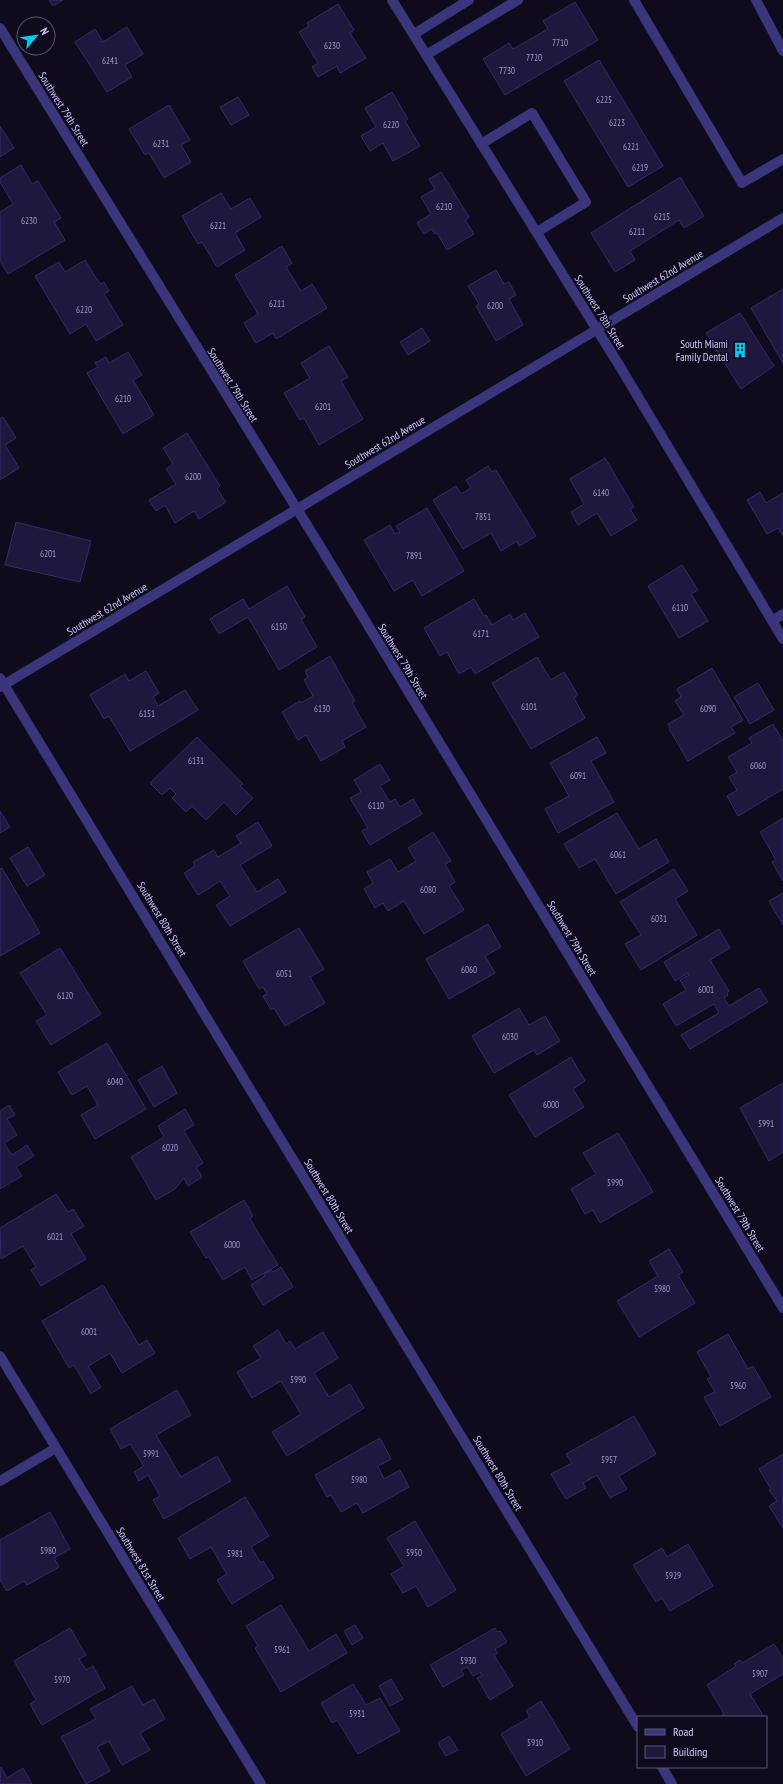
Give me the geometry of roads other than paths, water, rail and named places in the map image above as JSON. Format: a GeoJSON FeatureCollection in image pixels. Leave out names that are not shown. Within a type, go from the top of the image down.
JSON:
{"type":"FeatureCollection","features":[{"type":"Feature","properties":{"kind":"street","name":"Southwest 78th Street"},"geometry":{"type":"LineString","coordinates":[[392,0],[597,330],[783,639]]}},
{"type":"Feature","properties":{"kind":"street"},"geometry":{"type":"LineString","coordinates":[[414,34],[469,0]]}},
{"type":"Feature","properties":{"kind":"street"},"geometry":{"type":"LineString","coordinates":[[426,55],[518,0]]}},
{"type":"Feature","properties":{"kind":"street"},"geometry":{"type":"LineString","coordinates":[[634,0],[742,183],[783,159]]}},
{"type":"Feature","properties":{"kind":"street"},"geometry":{"type":"LineString","coordinates":[[756,0],[783,51]]}},
{"type":"Feature","properties":{"kind":"street","name":"Southwest 79th Street"},"geometry":{"type":"LineString","coordinates":[[0,28],[783,1308]]}},
{"type":"Feature","properties":{"kind":"street"},"geometry":{"type":"LineString","coordinates":[[481,144],[532,113],[586,202],[537,232]]}},
{"type":"Feature","properties":{"kind":"street","name":"Southwest 62nd Avenue"},"geometry":{"type":"LineString","coordinates":[[1,683],[296,510],[783,218]]}},
{"type":"Feature","properties":{"kind":"street"},"geometry":{"type":"LineString","coordinates":[[772,621],[783,614]]}},
{"type":"Feature","properties":{"kind":"street","name":"Southwest 80th Street"},"geometry":{"type":"LineString","coordinates":[[1,683],[637,1725]]}},
{"type":"Feature","properties":{"kind":"street","name":"Southwest 81st Street"},"geometry":{"type":"LineString","coordinates":[[0,1356],[261,1784]]}},
{"type":"Feature","properties":{"kind":"street"},"geometry":{"type":"LineString","coordinates":[[0,1482],[56,1448]]}},
{"type":"Feature","properties":{"kind":"street"},"geometry":{"type":"LineString","coordinates":[[663,1768],[672,1784]]}},
{"type":"Feature","properties":{"kind":"place","name":"South Miami Family Dental"},"geometry":{"type":"Point","coordinates":[740,350]}}]}
